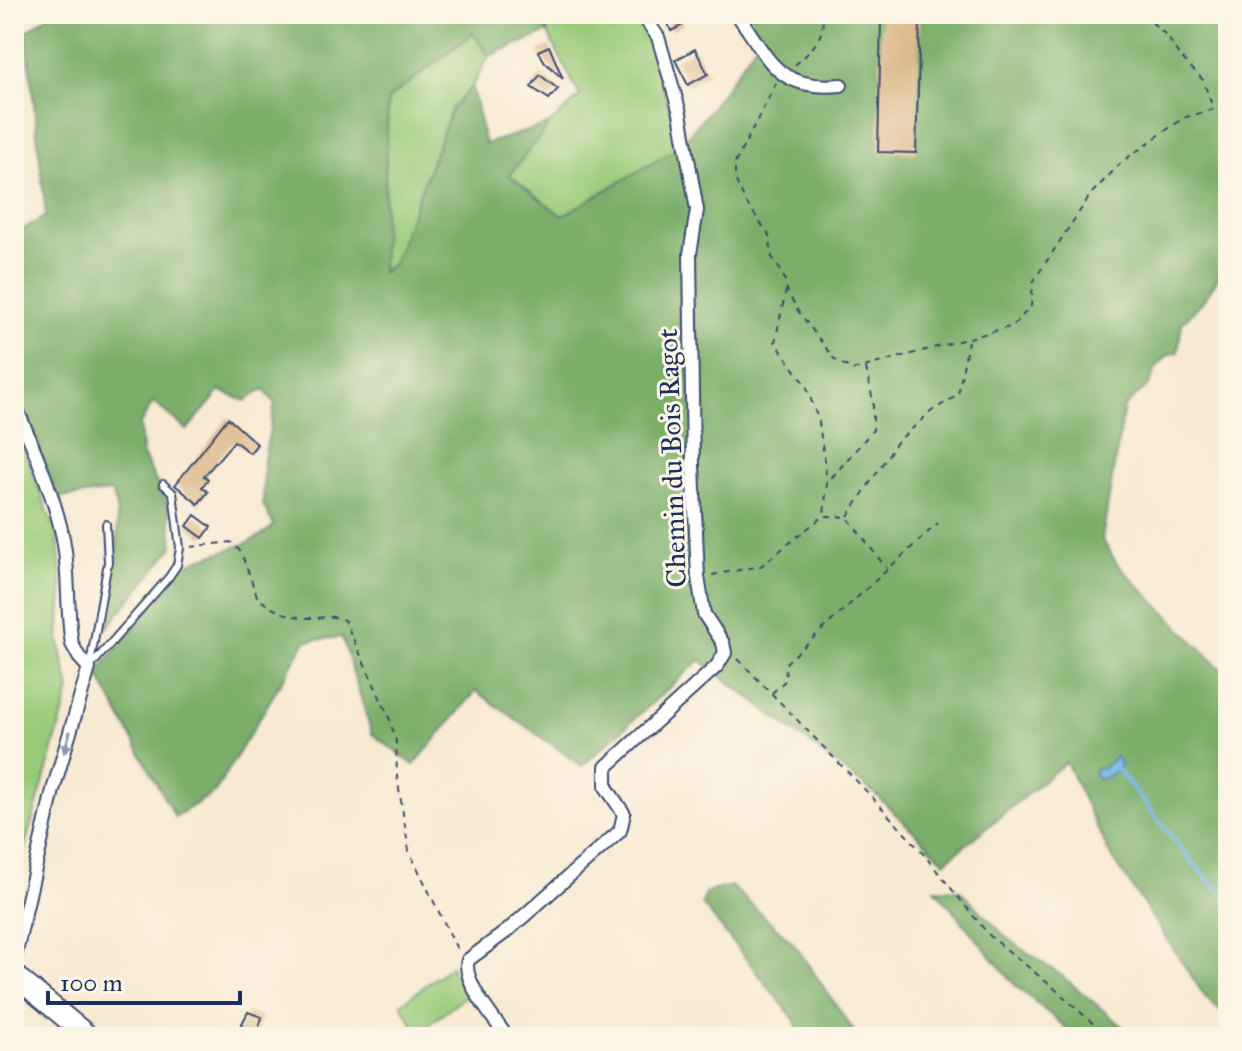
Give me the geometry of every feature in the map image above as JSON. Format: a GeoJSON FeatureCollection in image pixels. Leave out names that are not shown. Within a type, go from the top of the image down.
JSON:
{"type":"FeatureCollection","features":[{"type":"Feature","properties":{"kind":"main road"},"geometry":{"type":"LineString","coordinates":[[14,975],[89,1037]]}},
{"type":"Feature","properties":{"kind":"main road"},"geometry":{"type":"LineString","coordinates":[[14,989],[70,1037]]}},
{"type":"Feature","properties":{"kind":"street","name":"Chemin du Bois Ragot"},"geometry":{"type":"LineString","coordinates":[[642,14],[658,37],[672,84],[697,210],[690,254],[698,577],[704,614],[725,648]]}},
{"type":"Feature","properties":{"kind":"street"},"geometry":{"type":"LineString","coordinates":[[737,14],[783,76],[797,83],[819,87],[841,85]]}},
{"type":"Feature","properties":{"kind":"street"},"geometry":{"type":"LineString","coordinates":[[14,404],[27,432],[62,535],[72,644],[89,668],[53,790],[14,961]]}},
{"type":"Feature","properties":{"kind":"street"},"geometry":{"type":"LineString","coordinates":[[507,1037],[471,982],[466,966],[468,960],[507,931],[620,831],[624,814],[606,787],[606,767],[717,666],[724,657],[725,648]]}},
{"type":"Feature","properties":{"kind":"lane"},"geometry":{"type":"LineString","coordinates":[[89,668],[177,565],[180,548],[173,493],[163,484]]}},
{"type":"Feature","properties":{"kind":"lane"},"geometry":{"type":"LineString","coordinates":[[89,668],[108,562],[106,524]]}},
{"type":"Feature","properties":{"kind":"path"},"geometry":{"type":"LineString","coordinates":[[821,14],[823,29],[819,38],[807,55],[778,79],[735,163],[735,179],[745,201],[769,235],[772,257],[783,274],[786,288],[798,311],[835,360],[853,370],[1013,326],[1031,306],[1033,282],[1091,194],[1123,161],[1183,118],[1214,109],[1228,112]]}},
{"type":"Feature","properties":{"kind":"path"},"geometry":{"type":"LineString","coordinates":[[1143,14],[1167,36],[1179,55],[1203,80],[1214,109]]}},
{"type":"Feature","properties":{"kind":"path"},"geometry":{"type":"LineString","coordinates":[[786,288],[775,342],[806,385],[819,422],[827,483],[824,516]]}},
{"type":"Feature","properties":{"kind":"path"},"geometry":{"type":"LineString","coordinates":[[847,517],[897,442],[933,410],[958,395],[968,339]]}},
{"type":"Feature","properties":{"kind":"path"},"geometry":{"type":"LineString","coordinates":[[827,483],[873,430],[873,401],[865,367]]}},
{"type":"Feature","properties":{"kind":"path"},"geometry":{"type":"LineString","coordinates":[[698,577],[761,566],[824,516],[847,517],[887,569]]}},
{"type":"Feature","properties":{"kind":"path"},"geometry":{"type":"LineString","coordinates":[[770,694],[786,680],[785,664],[938,523]]}},
{"type":"Feature","properties":{"kind":"path"},"geometry":{"type":"LineString","coordinates":[[180,548],[231,542],[241,552],[257,596],[263,602],[289,614],[313,618],[338,617],[345,621],[389,717],[396,742],[397,776],[409,851],[466,966]]}},
{"type":"Feature","properties":{"kind":"path"},"geometry":{"type":"LineString","coordinates":[[725,648],[751,669],[770,694],[871,796],[1007,952],[1055,989],[1108,1037]]}},
{"type":"Feature","properties":{"kind":"green space"},"geometry":{"type":"Polygon","coordinates":[[[51,14],[538,14],[548,32],[489,56],[473,33],[388,99],[382,272],[393,264],[452,108],[472,87],[485,144],[550,124],[509,175],[562,216],[679,147],[709,111],[761,37],[744,14],[1228,14],[1228,249],[1219,277],[1202,302],[1182,323],[1178,352],[1168,355],[1156,368],[1150,384],[1124,407],[1102,539],[1118,565],[1228,676],[1228,1018],[1206,998],[1108,851],[1066,762],[945,862],[874,793],[700,660],[582,766],[476,691],[414,765],[372,734],[342,637],[306,641],[215,792],[175,817],[97,673],[182,567],[255,539],[274,525],[263,505],[264,459],[275,403],[263,389],[245,401],[220,391],[187,430],[153,402],[140,424],[142,453],[169,508],[173,547],[107,628],[117,537],[115,503],[111,492],[58,498],[23,405],[14,391],[14,234],[46,216],[26,32],[51,14]]]}},
{"type":"Feature","properties":{"kind":"green space"},"geometry":{"type":"Polygon","coordinates":[[[538,14],[635,14],[651,40],[679,147],[562,216],[509,175],[550,124],[580,96],[538,14]]]}},
{"type":"Feature","properties":{"kind":"green space"},"geometry":{"type":"Polygon","coordinates":[[[474,33],[489,56],[472,87],[452,108],[393,264],[381,272],[388,99],[474,33]]]}},
{"type":"Feature","properties":{"kind":"green space"},"geometry":{"type":"Polygon","coordinates":[[[14,421],[58,539],[62,592],[59,641],[70,690],[14,884],[14,421]]]}},
{"type":"Feature","properties":{"kind":"green space"},"geometry":{"type":"Polygon","coordinates":[[[731,886],[794,944],[858,1037],[799,1037],[795,1020],[702,904],[706,892],[731,886]]]}},
{"type":"Feature","properties":{"kind":"green space"},"geometry":{"type":"Polygon","coordinates":[[[935,889],[960,890],[1008,939],[1061,975],[1135,1037],[1077,1037],[1015,985],[935,889]]]}},
{"type":"Feature","properties":{"kind":"green space"},"geometry":{"type":"Polygon","coordinates":[[[451,966],[466,996],[418,1033],[401,1004],[451,966]]]}},
{"type":"Feature","properties":{"kind":"water"},"geometry":{"type":"Polygon","coordinates":[[[1116,757],[1121,764],[1119,767],[1098,779],[1096,768],[1102,769],[1116,757]]]}},
{"type":"Feature","properties":{"kind":"building"},"geometry":{"type":"Polygon","coordinates":[[[664,14],[678,14],[683,25],[671,31],[664,14]]]}},
{"type":"Feature","properties":{"kind":"building"},"geometry":{"type":"Polygon","coordinates":[[[881,18],[920,19],[916,153],[878,152],[881,18]]]}},
{"type":"Feature","properties":{"kind":"building"},"geometry":{"type":"Polygon","coordinates":[[[549,46],[563,79],[538,51],[549,46]]]}},
{"type":"Feature","properties":{"kind":"building"},"geometry":{"type":"Polygon","coordinates":[[[695,49],[708,74],[688,85],[675,60],[695,49]]]}},
{"type":"Feature","properties":{"kind":"building"},"geometry":{"type":"Polygon","coordinates":[[[540,75],[558,89],[549,99],[531,87],[540,75]]]}},
{"type":"Feature","properties":{"kind":"building"},"geometry":{"type":"Polygon","coordinates":[[[228,418],[257,444],[250,453],[234,441],[204,476],[208,479],[202,487],[208,492],[198,504],[175,485],[228,418]]]}},
{"type":"Feature","properties":{"kind":"building"},"geometry":{"type":"Polygon","coordinates":[[[195,515],[211,527],[203,538],[187,526],[195,515]]]}},
{"type":"Feature","properties":{"kind":"building"},"geometry":{"type":"Polygon","coordinates":[[[248,1012],[262,1017],[256,1037],[235,1037],[248,1012]]]}},
{"type":"Feature","properties":{"kind":"waterway"},"geometry":{"type":"LineString","coordinates":[[1117,769],[1192,862],[1228,897]]}}]}
